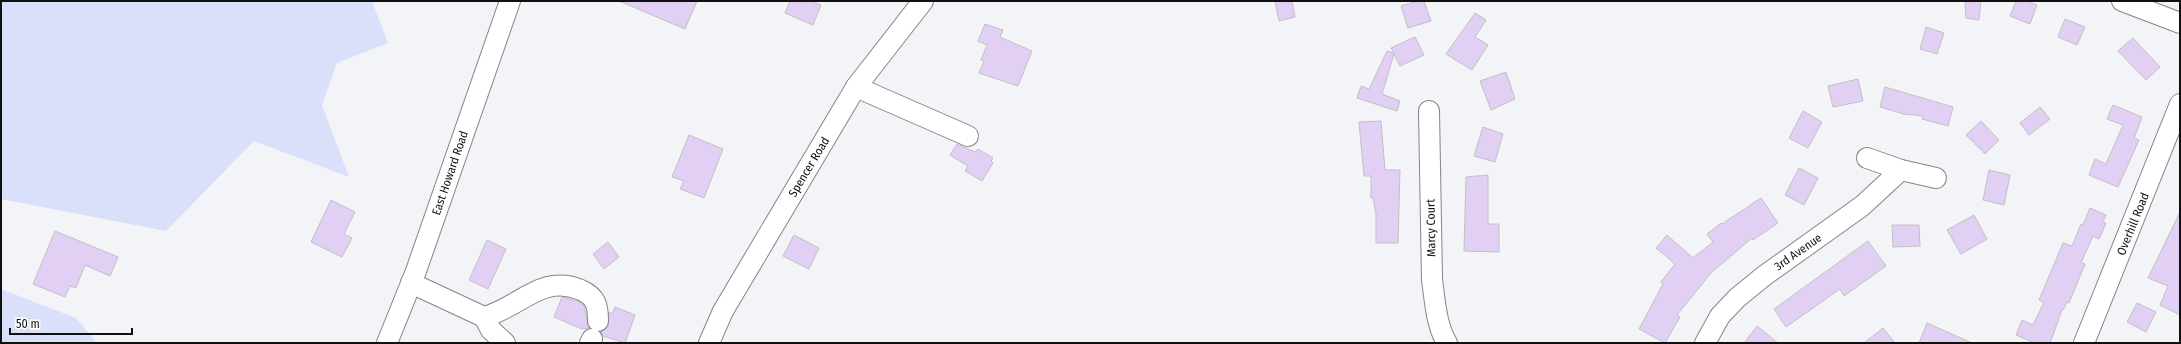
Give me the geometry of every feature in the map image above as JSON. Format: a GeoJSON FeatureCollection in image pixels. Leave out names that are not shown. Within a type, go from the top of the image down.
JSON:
{"type":"FeatureCollection","features":[{"type":"Feature","properties":{"kind":"street","name":"East Howard Road"},"geometry":{"type":"LineString","coordinates":[[387,343],[411,283],[510,1]]}},
{"type":"Feature","properties":{"kind":"street","name":"Spencer Road"},"geometry":{"type":"LineString","coordinates":[[709,343],[723,311],[856,88],[923,1]]}},
{"type":"Feature","properties":{"kind":"street"},"geometry":{"type":"LineString","coordinates":[[2122,1],[2180,23]]}},
{"type":"Feature","properties":{"kind":"street"},"geometry":{"type":"LineString","coordinates":[[856,88],[968,136]]}},
{"type":"Feature","properties":{"kind":"street","name":"Overhill Road"},"geometry":{"type":"LineString","coordinates":[[2084,343],[2180,104]]}},
{"type":"Feature","properties":{"kind":"street","name":"Marcy Court"},"geometry":{"type":"LineString","coordinates":[[1429,111],[1432,280],[1435,305],[1443,337],[1447,343]]}},
{"type":"Feature","properties":{"kind":"street"},"geometry":{"type":"LineString","coordinates":[[1867,158],[1900,170],[1936,178]]}},
{"type":"Feature","properties":{"kind":"street","name":"3rd Avenue"},"geometry":{"type":"LineString","coordinates":[[1705,343],[1720,316],[1737,298],[1764,276],[1862,206],[1900,170]]}},
{"type":"Feature","properties":{"kind":"street"},"geometry":{"type":"LineString","coordinates":[[411,283],[484,317],[491,330],[505,343]]}},
{"type":"Feature","properties":{"kind":"street"},"geometry":{"type":"LineString","coordinates":[[484,317],[503,311],[538,290],[555,284],[573,286],[590,294],[598,305],[593,335]]}},
{"type":"Feature","properties":{"kind":"shaded area"},"geometry":{"type":"Polygon","coordinates":[[[1,1],[372,1],[388,43],[337,63],[322,105],[349,177],[254,141],[166,231],[1,199],[1,1]]]}},
{"type":"Feature","properties":{"kind":"shaded area"},"geometry":{"type":"Polygon","coordinates":[[[1,289],[76,318],[97,343],[1,343],[1,289]]]}},
{"type":"Feature","properties":{"kind":"building"},"geometry":{"type":"Polygon","coordinates":[[[619,1],[697,1],[685,29],[619,1]]]}},
{"type":"Feature","properties":{"kind":"building"},"geometry":{"type":"Polygon","coordinates":[[[790,1],[812,1],[821,5],[813,25],[785,13],[790,1]]]}},
{"type":"Feature","properties":{"kind":"building"},"geometry":{"type":"Polygon","coordinates":[[[1275,1],[1292,1],[1295,17],[1279,21],[1275,1]]]}},
{"type":"Feature","properties":{"kind":"building"},"geometry":{"type":"Polygon","coordinates":[[[1418,1],[1424,1],[1431,21],[1408,28],[1401,6],[1418,1]]]}},
{"type":"Feature","properties":{"kind":"building"},"geometry":{"type":"Polygon","coordinates":[[[1965,1],[1981,1],[1979,20],[1966,18],[1965,1]]]}},
{"type":"Feature","properties":{"kind":"building"},"geometry":{"type":"Polygon","coordinates":[[[2016,1],[2026,1],[2037,5],[2030,24],[2010,16],[2016,1]]]}},
{"type":"Feature","properties":{"kind":"building"},"geometry":{"type":"Polygon","coordinates":[[[1475,13],[1486,20],[1475,37],[1488,45],[1472,70],[1446,54],[1475,13]]]}},
{"type":"Feature","properties":{"kind":"building"},"geometry":{"type":"Polygon","coordinates":[[[2065,19],[2085,27],[2077,45],[2058,37],[2065,19]]]}},
{"type":"Feature","properties":{"kind":"building"},"geometry":{"type":"Polygon","coordinates":[[[985,24],[1003,30],[1000,37],[1032,51],[1018,86],[979,73],[984,61],[981,60],[987,45],[978,41],[985,24]]]}},
{"type":"Feature","properties":{"kind":"building"},"geometry":{"type":"Polygon","coordinates":[[[1926,27],[1944,33],[1937,54],[1920,49],[1926,27]]]}},
{"type":"Feature","properties":{"kind":"building"},"geometry":{"type":"Polygon","coordinates":[[[1415,37],[1424,55],[1400,66],[1394,54],[1382,94],[1400,101],[1397,111],[1357,98],[1361,86],[1369,89],[1387,51],[1394,53],[1391,48],[1415,37]]]}},
{"type":"Feature","properties":{"kind":"building"},"geometry":{"type":"Polygon","coordinates":[[[2133,38],[2160,67],[2146,80],[2118,51],[2133,38]]]}},
{"type":"Feature","properties":{"kind":"building"},"geometry":{"type":"Polygon","coordinates":[[[1506,72],[1515,99],[1491,110],[1480,81],[1506,72]]]}},
{"type":"Feature","properties":{"kind":"building"},"geometry":{"type":"Polygon","coordinates":[[[1858,79],[1863,101],[1833,107],[1828,86],[1858,79]]]}},
{"type":"Feature","properties":{"kind":"building"},"geometry":{"type":"Polygon","coordinates":[[[1885,87],[1953,107],[1948,126],[1922,119],[1923,116],[1904,114],[1880,107],[1885,87]]]}},
{"type":"Feature","properties":{"kind":"building"},"geometry":{"type":"Polygon","coordinates":[[[2113,105],[2142,117],[2134,138],[2139,140],[2118,187],[2089,175],[2095,159],[2106,164],[2123,125],[2107,119],[2113,105]]]}},
{"type":"Feature","properties":{"kind":"building"},"geometry":{"type":"Polygon","coordinates":[[[2040,107],[2050,119],[2029,135],[2020,123],[2040,107]]]}},
{"type":"Feature","properties":{"kind":"building"},"geometry":{"type":"Polygon","coordinates":[[[1803,111],[1822,122],[1808,148],[1789,138],[1803,111]]]}},
{"type":"Feature","properties":{"kind":"building"},"geometry":{"type":"Polygon","coordinates":[[[1381,121],[1385,170],[1400,170],[1398,243],[1376,243],[1376,214],[1373,198],[1371,198],[1371,176],[1364,176],[1359,122],[1381,121]]]}},
{"type":"Feature","properties":{"kind":"building"},"geometry":{"type":"Polygon","coordinates":[[[1981,121],[1999,140],[1985,154],[1966,135],[1981,121]]]}},
{"type":"Feature","properties":{"kind":"building"},"geometry":{"type":"Polygon","coordinates":[[[1483,127],[1503,134],[1495,162],[1474,156],[1483,127]]]}},
{"type":"Feature","properties":{"kind":"building"},"geometry":{"type":"Polygon","coordinates":[[[689,135],[723,149],[704,198],[680,189],[684,181],[672,177],[689,135]]]}},
{"type":"Feature","properties":{"kind":"building"},"geometry":{"type":"Polygon","coordinates":[[[957,144],[975,152],[978,149],[993,158],[991,161],[993,163],[982,181],[965,171],[968,166],[950,155],[957,144]]]}},
{"type":"Feature","properties":{"kind":"building"},"geometry":{"type":"Polygon","coordinates":[[[1799,168],[1818,178],[1804,205],[1785,195],[1799,168]]]}},
{"type":"Feature","properties":{"kind":"building"},"geometry":{"type":"Polygon","coordinates":[[[1989,170],[2010,175],[2004,205],[1983,200],[1989,170]]]}},
{"type":"Feature","properties":{"kind":"building"},"geometry":{"type":"Polygon","coordinates":[[[1488,175],[1488,224],[1499,224],[1499,252],[1464,251],[1466,177],[1488,175]]]}},
{"type":"Feature","properties":{"kind":"building"},"geometry":{"type":"Polygon","coordinates":[[[1761,198],[1778,223],[1753,240],[1752,238],[1711,273],[1677,315],[1680,317],[1665,343],[1639,329],[1663,284],[1661,282],[1675,264],[1656,248],[1667,235],[1693,258],[1713,242],[1707,234],[1721,223],[1722,224],[1761,198]]]}},
{"type":"Feature","properties":{"kind":"building"},"geometry":{"type":"Polygon","coordinates":[[[331,200],[355,212],[344,234],[352,238],[342,257],[311,242],[331,200]]]}},
{"type":"Feature","properties":{"kind":"building"},"geometry":{"type":"Polygon","coordinates":[[[2090,208],[2106,215],[2103,222],[2106,223],[2099,239],[2093,236],[2081,263],[2085,264],[2069,303],[2067,302],[2062,310],[2050,343],[2035,343],[2016,335],[2022,320],[2033,325],[2044,302],[2039,300],[2063,243],[2072,246],[2081,224],[2083,225],[2090,208]]]}},
{"type":"Feature","properties":{"kind":"building"},"geometry":{"type":"Polygon","coordinates":[[[2180,212],[2180,315],[2160,305],[2168,286],[2148,278],[2180,212]]]}},
{"type":"Feature","properties":{"kind":"building"},"geometry":{"type":"Polygon","coordinates":[[[1974,215],[1987,239],[1961,254],[1947,230],[1974,215]]]}},
{"type":"Feature","properties":{"kind":"building"},"geometry":{"type":"Polygon","coordinates":[[[1892,225],[1919,225],[1920,246],[1893,247],[1892,225]]]}},
{"type":"Feature","properties":{"kind":"building"},"geometry":{"type":"Polygon","coordinates":[[[55,231],[118,257],[110,276],[85,265],[76,288],[70,286],[65,297],[33,284],[55,231]]]}},
{"type":"Feature","properties":{"kind":"building"},"geometry":{"type":"Polygon","coordinates":[[[794,235],[819,248],[809,269],[783,256],[794,235]]]}},
{"type":"Feature","properties":{"kind":"building"},"geometry":{"type":"Polygon","coordinates":[[[487,240],[506,249],[488,289],[469,280],[487,240]]]}},
{"type":"Feature","properties":{"kind":"building"},"geometry":{"type":"Polygon","coordinates":[[[1868,241],[1886,266],[1844,296],[1840,289],[1786,327],[1774,309],[1868,241]]]}},
{"type":"Feature","properties":{"kind":"building"},"geometry":{"type":"Polygon","coordinates":[[[608,242],[619,257],[604,269],[593,254],[608,242]]]}},
{"type":"Feature","properties":{"kind":"building"},"geometry":{"type":"Polygon","coordinates":[[[562,297],[577,301],[584,306],[589,328],[582,329],[554,317],[562,297]]]}},
{"type":"Feature","properties":{"kind":"building"},"geometry":{"type":"Polygon","coordinates":[[[2137,303],[2156,312],[2146,332],[2127,322],[2137,303]]]}},
{"type":"Feature","properties":{"kind":"building"},"geometry":{"type":"Polygon","coordinates":[[[615,307],[635,315],[625,343],[603,336],[601,332],[608,327],[609,312],[612,314],[615,307]]]}},
{"type":"Feature","properties":{"kind":"building"},"geometry":{"type":"Polygon","coordinates":[[[1927,323],[1972,343],[1919,343],[1927,323]]]}},
{"type":"Feature","properties":{"kind":"building"},"geometry":{"type":"Polygon","coordinates":[[[1757,326],[1778,343],[1744,343],[1757,326]]]}},
{"type":"Feature","properties":{"kind":"building"},"geometry":{"type":"Polygon","coordinates":[[[1883,328],[1895,343],[1864,343],[1883,328]]]}}]}
